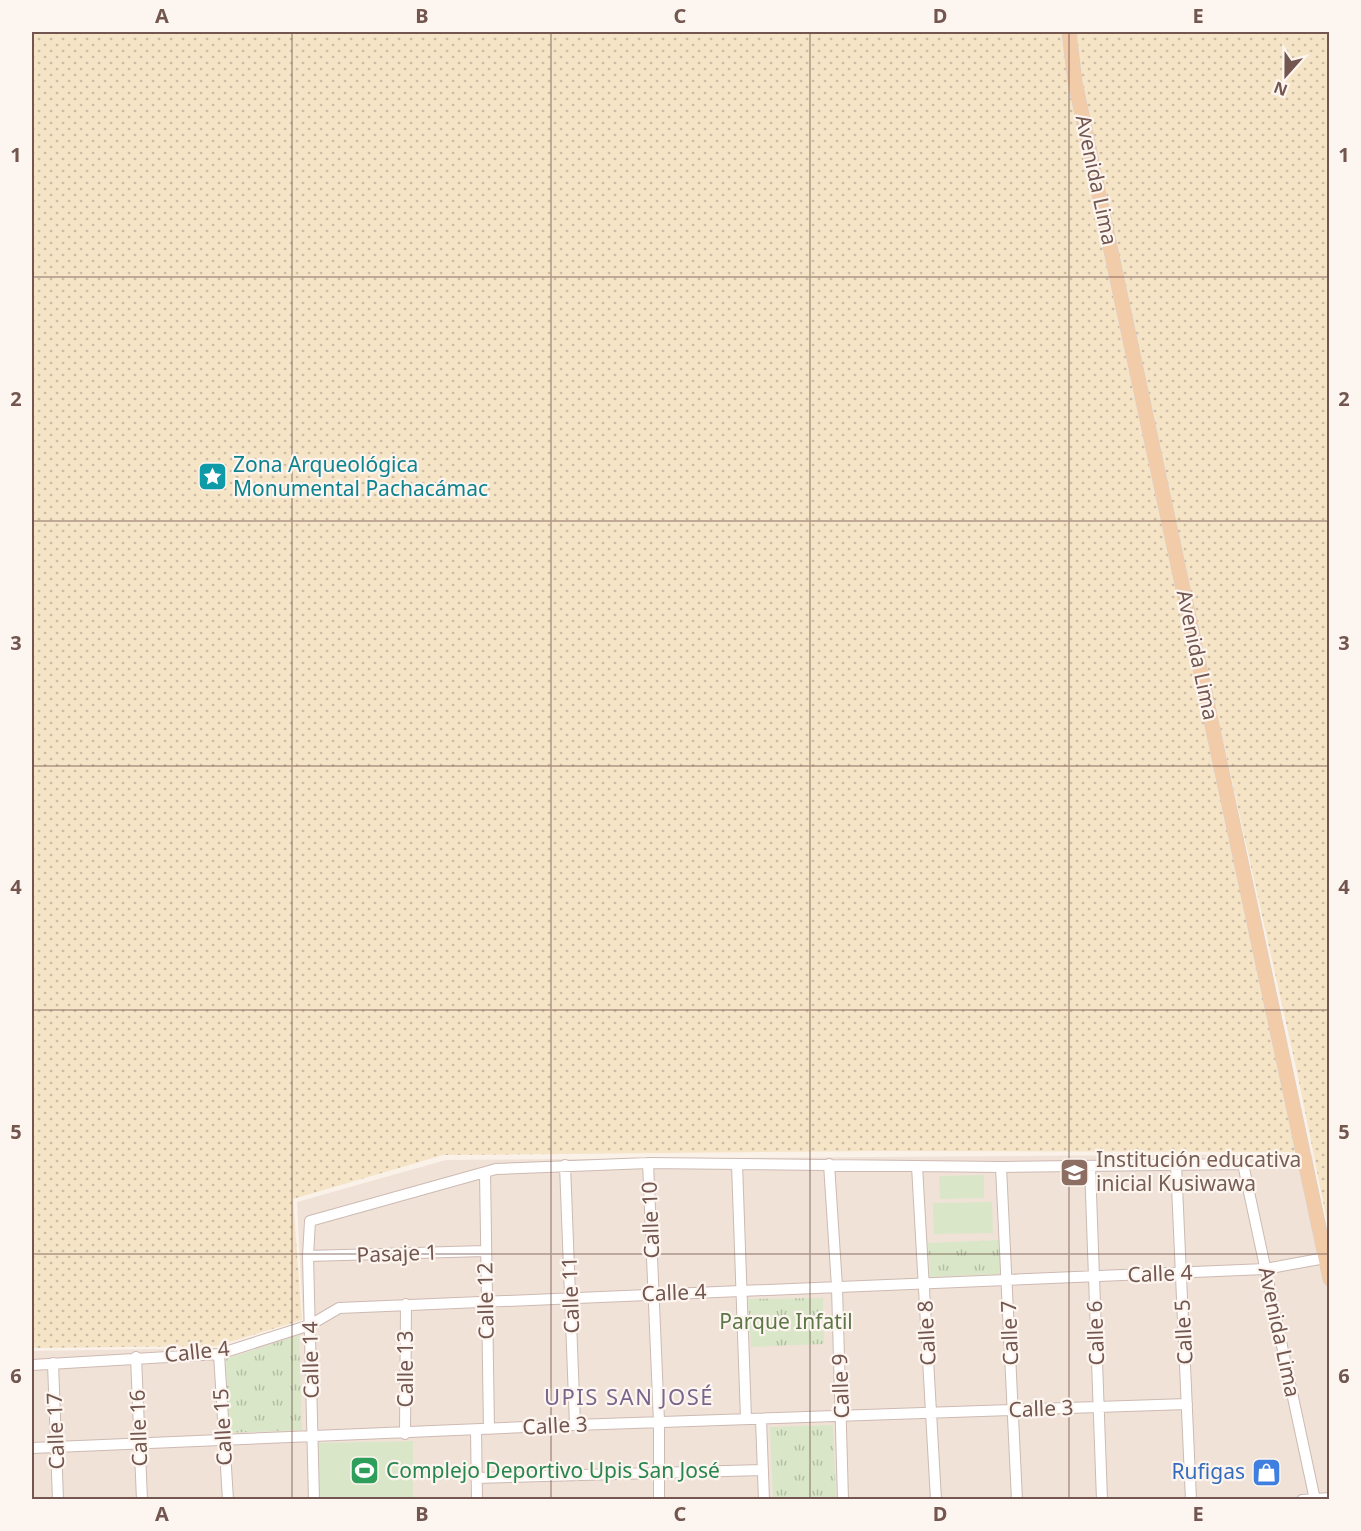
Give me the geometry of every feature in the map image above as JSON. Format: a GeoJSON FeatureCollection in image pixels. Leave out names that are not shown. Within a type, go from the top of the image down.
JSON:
{"type":"FeatureCollection","features":[{"type":"Feature","properties":{"kind":"main road","name":"Avenida Lima"},"geometry":{"type":"LineString","coordinates":[[1069,32],[1077,94],[1329,1279]]}},
{"type":"Feature","properties":{"kind":"street"},"geometry":{"type":"LineString","coordinates":[[485,1172],[648,1163],[1002,1167],[1176,1164]]}},
{"type":"Feature","properties":{"kind":"street","name":"Calle 10"},"geometry":{"type":"LineString","coordinates":[[648,1163],[659,1422],[659,1500]]}},
{"type":"Feature","properties":{"kind":"street"},"geometry":{"type":"LineString","coordinates":[[737,1164],[746,1419]]}},
{"type":"Feature","properties":{"kind":"street","name":"Calle 9"},"geometry":{"type":"LineString","coordinates":[[830,1164],[842,1416],[843,1500]]}},
{"type":"Feature","properties":{"kind":"street","name":"Avenida Lima"},"geometry":{"type":"LineString","coordinates":[[1176,1164],[1244,1164],[1315,1499]]}},
{"type":"Feature","properties":{"kind":"street","name":"Calle 5"},"geometry":{"type":"LineString","coordinates":[[1176,1164],[1191,1500]]}},
{"type":"Feature","properties":{"kind":"street","name":"Calle 11"},"geometry":{"type":"LineString","coordinates":[[565,1166],[575,1425]]}},
{"type":"Feature","properties":{"kind":"street","name":"Calle 8"},"geometry":{"type":"LineString","coordinates":[[917,1166],[936,1500]]}},
{"type":"Feature","properties":{"kind":"street","name":"Calle 6"},"geometry":{"type":"LineString","coordinates":[[1090,1166],[1102,1500]]}},
{"type":"Feature","properties":{"kind":"street","name":"Calle 7"},"geometry":{"type":"LineString","coordinates":[[1002,1167],[1017,1500]]}},
{"type":"Feature","properties":{"kind":"street","name":"Calle 14"},"geometry":{"type":"LineString","coordinates":[[314,1500],[308,1256],[310,1221],[485,1172]]}},
{"type":"Feature","properties":{"kind":"street","name":"Calle 12"},"geometry":{"type":"LineString","coordinates":[[485,1172],[489,1429]]}},
{"type":"Feature","properties":{"kind":"street","name":"Pasaje 1"},"geometry":{"type":"LineString","coordinates":[[308,1256],[485,1251]]}},
{"type":"Feature","properties":{"kind":"street","name":"Calle 4"},"geometry":{"type":"LineString","coordinates":[[32,1365],[136,1357],[219,1354],[310,1325],[339,1308],[1181,1274],[1265,1269],[1325,1258]]}},
{"type":"Feature","properties":{"kind":"street","name":"Calle 13"},"geometry":{"type":"LineString","coordinates":[[405,1434],[406,1304]]}},
{"type":"Feature","properties":{"kind":"street","name":"Calle 15"},"geometry":{"type":"LineString","coordinates":[[219,1354],[228,1500]]}},
{"type":"Feature","properties":{"kind":"street","name":"Calle 16"},"geometry":{"type":"LineString","coordinates":[[136,1357],[142,1500]]}},
{"type":"Feature","properties":{"kind":"street","name":"Calle 17"},"geometry":{"type":"LineString","coordinates":[[53,1363],[58,1500]]}},
{"type":"Feature","properties":{"kind":"street","name":"Calle 3"},"geometry":{"type":"LineString","coordinates":[[32,1448],[575,1425],[1187,1404]]}},
{"type":"Feature","properties":{"kind":"street"},"geometry":{"type":"LineString","coordinates":[[761,1419],[764,1500]]}},
{"type":"Feature","properties":{"kind":"street"},"geometry":{"type":"LineString","coordinates":[[476,1430],[477,1500]]}},
{"type":"Feature","properties":{"kind":"street"},"geometry":{"type":"LineString","coordinates":[[477,1478],[763,1470]]}},
{"type":"Feature","properties":{"kind":"street"},"geometry":{"type":"LineString","coordinates":[[1302,1500],[1329,1498]]}},
{"type":"Feature","properties":{"kind":"shaded area"},"geometry":{"type":"Polygon","coordinates":[[[1312,1154],[1329,1269],[1329,1499],[32,1499],[32,1351],[217,1348],[303,1321],[297,1202],[446,1160],[1312,1154]]]}},
{"type":"Feature","properties":{"kind":"sand"},"geometry":{"type":"Polygon","coordinates":[[[32,32],[1062,32],[1068,85],[1296,1152],[883,1151],[443,1155],[293,1199],[302,1320],[216,1346],[32,1348],[32,32]]]}},
{"type":"Feature","properties":{"kind":"sand"},"geometry":{"type":"Polygon","coordinates":[[[1076,32],[1329,32],[1329,1231],[1297,1072],[1157,446],[1081,84],[1076,32]]]}},
{"type":"Feature","properties":{"kind":"green space"},"geometry":{"type":"Polygon","coordinates":[[[984,1175],[984,1198],[940,1199],[939,1176],[984,1175]]]}},
{"type":"Feature","properties":{"kind":"green space"},"geometry":{"type":"Polygon","coordinates":[[[992,1202],[993,1233],[934,1234],[933,1203],[992,1202]]]}},
{"type":"Feature","properties":{"kind":"green space"},"geometry":{"type":"Polygon","coordinates":[[[999,1240],[1001,1274],[930,1277],[928,1243],[999,1240]]]}},
{"type":"Feature","properties":{"kind":"green space","name":"Parque Infatil"},"geometry":{"type":"Polygon","coordinates":[[[823,1298],[824,1344],[751,1347],[748,1299],[823,1298]]]}},
{"type":"Feature","properties":{"kind":"green space"},"geometry":{"type":"Polygon","coordinates":[[[299,1335],[302,1430],[228,1433],[226,1359],[299,1335]]]}},
{"type":"Feature","properties":{"kind":"green space"},"geometry":{"type":"Polygon","coordinates":[[[833,1425],[836,1499],[773,1499],[770,1427],[833,1425]]]}},
{"type":"Feature","properties":{"kind":"green space","name":"Complejo Deportivo Upis San José"},"geometry":{"type":"Polygon","coordinates":[[[413,1441],[413,1499],[318,1499],[317,1443],[413,1441]]]}},
{"type":"Feature","properties":{"kind":"place","name":"Zona Arqueológica Monumental Pachacámac"},"geometry":{"type":"Point","coordinates":[212,477]}},
{"type":"Feature","properties":{"kind":"place","name":"Institución educativa inicial Kusiwawa"},"geometry":{"type":"Point","coordinates":[1075,1172]}},
{"type":"Feature","properties":{"kind":"place","name":"Complejo Deportivo Upis San José"},"geometry":{"type":"Point","coordinates":[365,1471]}},
{"type":"Feature","properties":{"kind":"place","name":"Rufigas"},"geometry":{"type":"Point","coordinates":[1266,1472]}},
{"type":"Feature","properties":{"kind":"district","name":"UPIS SAN JOSÉ"},"geometry":{"type":"Point","coordinates":[629,1397]}}]}
